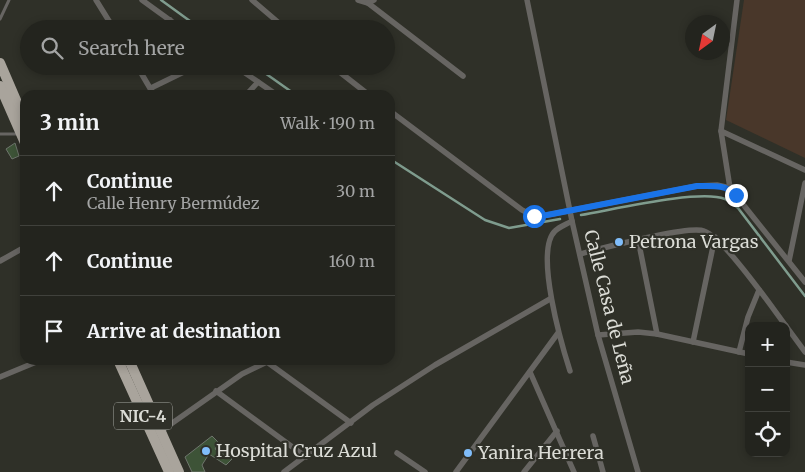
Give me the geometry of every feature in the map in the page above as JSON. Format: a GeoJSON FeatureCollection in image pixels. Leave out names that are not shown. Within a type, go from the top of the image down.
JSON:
{"type":"FeatureCollection","features":[{"type":"Feature","properties":{"kind":"highway"},"geometry":{"type":"LineString","coordinates":[[0,63],[20,109]]}},
{"type":"Feature","properties":{"kind":"highway"},"geometry":{"type":"LineString","coordinates":[[0,86],[20,131]]}},
{"type":"Feature","properties":{"kind":"highway","name":"NIC-4"},"geometry":{"type":"LineString","coordinates":[[120,365],[169,472]]}},
{"type":"Feature","properties":{"kind":"highway","name":"NIC-4"},"geometry":{"type":"LineString","coordinates":[[131,365],[179,472]]}},
{"type":"Feature","properties":{"kind":"street"},"geometry":{"type":"LineString","coordinates":[[96,0],[108,20]]}},
{"type":"Feature","properties":{"kind":"street"},"geometry":{"type":"LineString","coordinates":[[142,0],[170,20]]}},
{"type":"Feature","properties":{"kind":"street"},"geometry":{"type":"LineString","coordinates":[[252,0],[275,20]]}},
{"type":"Feature","properties":{"kind":"street"},"geometry":{"type":"LineString","coordinates":[[358,0],[368,3],[390,20]]}},
{"type":"Feature","properties":{"kind":"street"},"geometry":{"type":"LineString","coordinates":[[368,3],[374,0]]}},
{"type":"Feature","properties":{"kind":"street","name":"Calle Casa de Leña"},"geometry":{"type":"LineString","coordinates":[[527,0],[572,221],[598,335],[638,472]]}},
{"type":"Feature","properties":{"kind":"street"},"geometry":{"type":"LineString","coordinates":[[737,0],[721,131],[730,188],[805,282]]}},
{"type":"Feature","properties":{"kind":"street"},"geometry":{"type":"LineString","coordinates":[[395,24],[463,76]]}},
{"type":"Feature","properties":{"kind":"street"},"geometry":{"type":"LineString","coordinates":[[143,75],[151,88],[178,75]]}},
{"type":"Feature","properties":{"kind":"street"},"geometry":{"type":"LineString","coordinates":[[248,75],[270,90]]}},
{"type":"Feature","properties":{"kind":"street"},"geometry":{"type":"LineString","coordinates":[[343,75],[363,90]]}},
{"type":"Feature","properties":{"kind":"street"},"geometry":{"type":"LineString","coordinates":[[251,90],[258,82]]}},
{"type":"Feature","properties":{"kind":"street"},"geometry":{"type":"LineString","coordinates":[[395,115],[522,210],[534,216],[697,186],[717,185],[730,188]]}},
{"type":"Feature","properties":{"kind":"street"},"geometry":{"type":"LineString","coordinates":[[721,131],[805,170]]}},
{"type":"Feature","properties":{"kind":"street"},"geometry":{"type":"LineString","coordinates":[[789,261],[805,182]]}},
{"type":"Feature","properties":{"kind":"street"},"geometry":{"type":"LineString","coordinates":[[570,371],[550,299],[549,244],[554,231],[572,221]]}},
{"type":"Feature","properties":{"kind":"street"},"geometry":{"type":"LineString","coordinates":[[580,254],[638,239],[702,230],[715,237],[760,290],[783,322]]}},
{"type":"Feature","properties":{"kind":"street"},"geometry":{"type":"LineString","coordinates":[[693,342],[715,237]]}},
{"type":"Feature","properties":{"kind":"street"},"geometry":{"type":"LineString","coordinates":[[638,239],[657,334]]}},
{"type":"Feature","properties":{"kind":"street"},"geometry":{"type":"LineString","coordinates":[[0,261],[20,250]]}},
{"type":"Feature","properties":{"kind":"street"},"geometry":{"type":"LineString","coordinates":[[740,352],[748,317],[760,290]]}},
{"type":"Feature","properties":{"kind":"street"},"geometry":{"type":"LineString","coordinates":[[284,472],[373,405],[435,365],[550,299]]}},
{"type":"Feature","properties":{"kind":"street"},"geometry":{"type":"LineString","coordinates":[[790,331],[805,352]]}},
{"type":"Feature","properties":{"kind":"street"},"geometry":{"type":"LineString","coordinates":[[598,335],[638,332],[657,334],[745,353]]}},
{"type":"Feature","properties":{"kind":"street"},"geometry":{"type":"LineString","coordinates":[[456,472],[558,333]]}},
{"type":"Feature","properties":{"kind":"street"},"geometry":{"type":"LineString","coordinates":[[790,363],[805,365]]}},
{"type":"Feature","properties":{"kind":"street"},"geometry":{"type":"LineString","coordinates":[[0,376],[28,365]]}},
{"type":"Feature","properties":{"kind":"street"},"geometry":{"type":"LineString","coordinates":[[161,431],[216,391],[242,374],[261,365]]}},
{"type":"Feature","properties":{"kind":"street"},"geometry":{"type":"LineString","coordinates":[[274,365],[351,423]]}},
{"type":"Feature","properties":{"kind":"street"},"geometry":{"type":"LineString","coordinates":[[530,372],[574,472]]}},
{"type":"Feature","properties":{"kind":"street"},"geometry":{"type":"LineString","coordinates":[[216,391],[306,457]]}},
{"type":"Feature","properties":{"kind":"street"},"geometry":{"type":"LineString","coordinates":[[524,472],[557,431]]}},
{"type":"Feature","properties":{"kind":"street"},"geometry":{"type":"LineString","coordinates":[[593,436],[603,472]]}},
{"type":"Feature","properties":{"kind":"street"},"geometry":{"type":"LineString","coordinates":[[397,452],[425,472]]}},
{"type":"Feature","properties":{"kind":"lane"},"geometry":{"type":"LineString","coordinates":[[0,19],[9,0]]}},
{"type":"Feature","properties":{"kind":"lane"},"geometry":{"type":"LineString","coordinates":[[0,134],[20,137]]}},
{"type":"Feature","properties":{"kind":"shaded area"},"geometry":{"type":"Polygon","coordinates":[[[744,0],[805,0],[805,158],[726,120],[744,0]]]}},
{"type":"Feature","properties":{"kind":"building"},"geometry":{"type":"Polygon","coordinates":[[[15,143],[19,156],[12,159],[6,149],[15,143]]]}},
{"type":"Feature","properties":{"kind":"building","name":"Hospital Cruz Azul"},"geometry":{"type":"Polygon","coordinates":[[[212,436],[219,443],[215,449],[232,459],[226,465],[209,454],[202,465],[205,472],[192,472],[185,457],[212,436]]]}},
{"type":"Feature","properties":{"kind":"waterway"},"geometry":{"type":"LineString","coordinates":[[161,0],[189,20]]}},
{"type":"Feature","properties":{"kind":"waterway"},"geometry":{"type":"LineString","coordinates":[[268,75],[289,90]]}},
{"type":"Feature","properties":{"kind":"waterway"},"geometry":{"type":"LineString","coordinates":[[395,162],[485,220],[509,228],[560,219]]}},
{"type":"Feature","properties":{"kind":"waterway"},"geometry":{"type":"LineString","coordinates":[[581,215],[676,198],[713,197],[725,199],[738,208],[805,296]]}},
{"type":"Feature","properties":{"kind":"place","name":"Petrona Vargas"},"geometry":{"type":"Point","coordinates":[619,242]}},
{"type":"Feature","properties":{"kind":"place","name":"Hospital Cruz Azul"},"geometry":{"type":"Point","coordinates":[206,451]}},
{"type":"Feature","properties":{"kind":"place","name":"Yanira Herrera"},"geometry":{"type":"Point","coordinates":[468,453]}},
{"type":"Feature","properties":{"kind":"route"},"geometry":{"type":"LineString","coordinates":[[534,216],[697,186],[717,185],[730,188],[736,195]]}}]}
